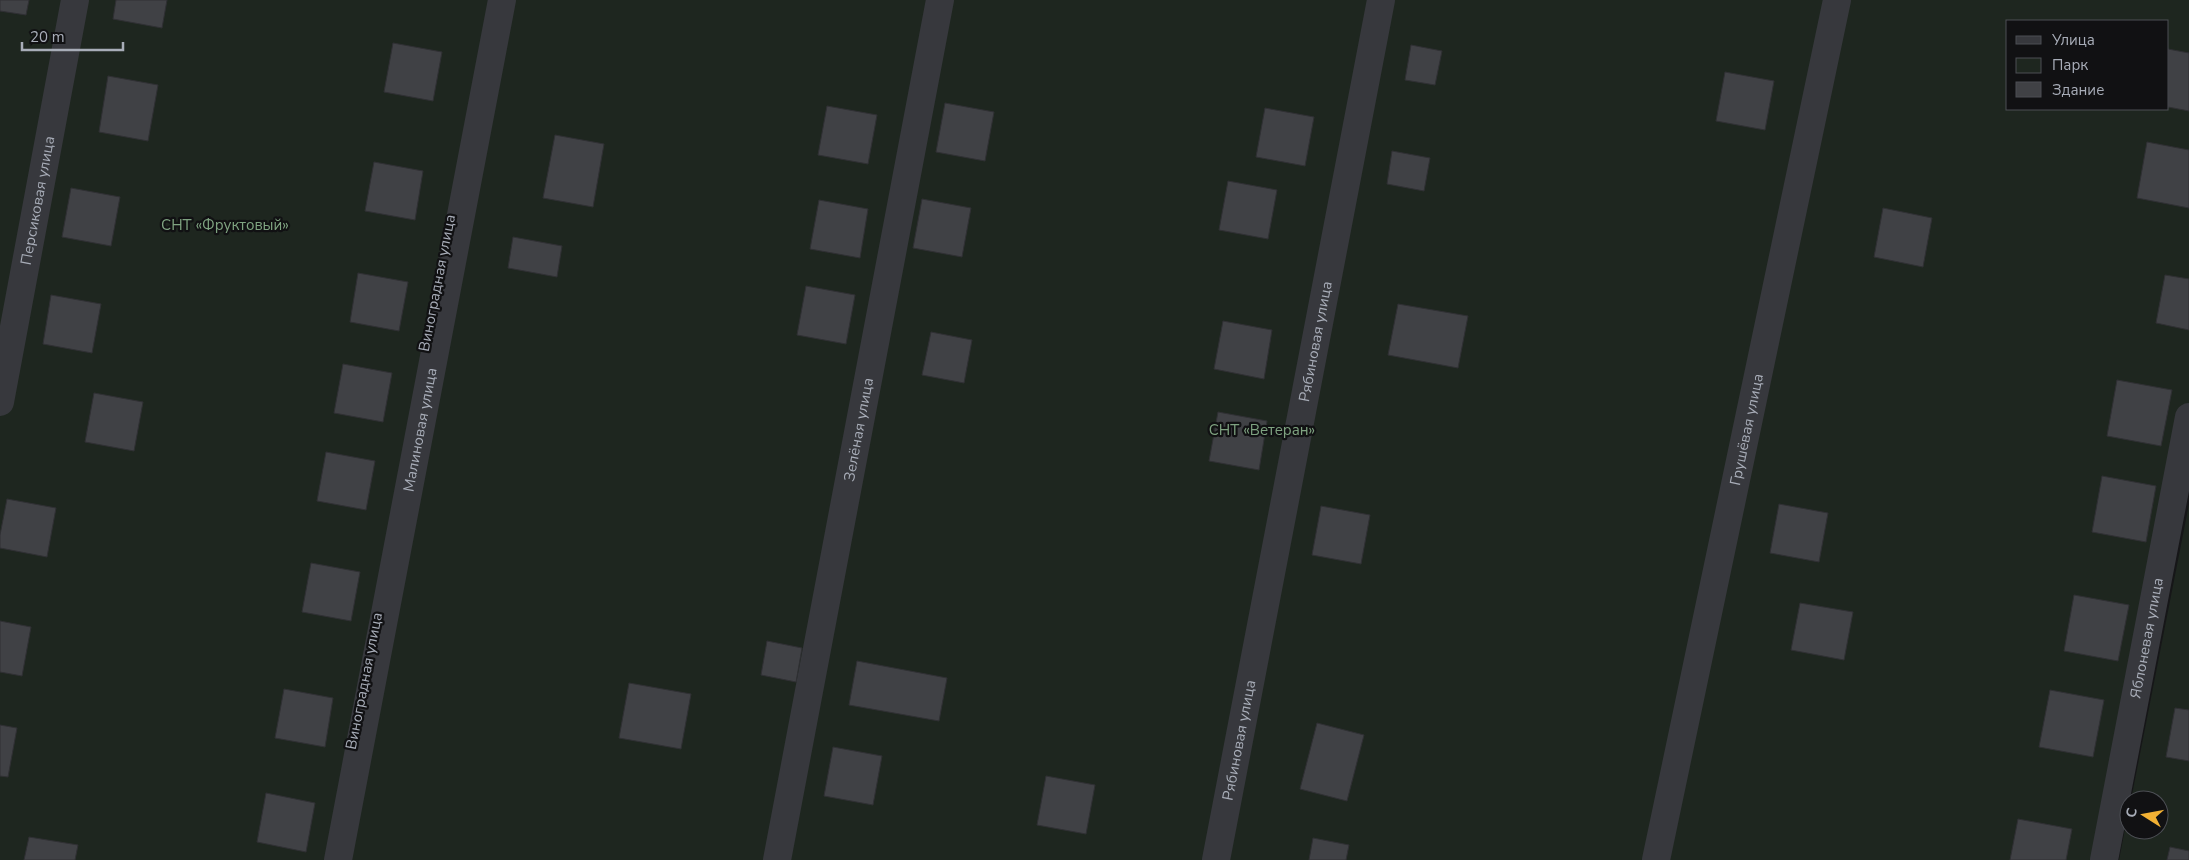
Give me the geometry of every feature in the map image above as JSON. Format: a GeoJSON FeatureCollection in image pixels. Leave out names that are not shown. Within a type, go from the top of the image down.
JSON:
{"type":"FeatureCollection","features":[{"type":"Feature","properties":{"kind":"street","name":"Персиковая улица"},"geometry":{"type":"LineString","coordinates":[[0,402],[75,0]]}},
{"type":"Feature","properties":{"kind":"street","name":"Виноградная улица"},"geometry":{"type":"LineString","coordinates":[[330,860],[490,0]]}},
{"type":"Feature","properties":{"kind":"street","name":"Малиновая улица"},"geometry":{"type":"LineString","coordinates":[[338,860],[502,0]]}},
{"type":"Feature","properties":{"kind":"street","name":"Зелёная улица"},"geometry":{"type":"LineString","coordinates":[[777,860],[940,0]]}},
{"type":"Feature","properties":{"kind":"street","name":"Рябиновая улица"},"geometry":{"type":"LineString","coordinates":[[1216,860],[1381,0]]}},
{"type":"Feature","properties":{"kind":"street","name":"Грушёвая улица"},"geometry":{"type":"LineString","coordinates":[[1656,860],[1837,0]]}},
{"type":"Feature","properties":{"kind":"street","name":"Яблоневая улица"},"geometry":{"type":"LineString","coordinates":[[2104,860],[2189,417]]}},
{"type":"Feature","properties":{"kind":"green space","name":"СНТ «Фруктовый»"},"geometry":{"type":"Polygon","coordinates":[[[0,0],[497,0],[333,860],[0,860],[0,0]]]}},
{"type":"Feature","properties":{"kind":"green space","name":"СНТ «Ветеран»"},"geometry":{"type":"Polygon","coordinates":[[[500,0],[2189,0],[2189,469],[2127,790],[2119,790],[2119,829],[2113,860],[335,860],[500,0]]]}},
{"type":"Feature","properties":{"kind":"green space"},"geometry":{"type":"Polygon","coordinates":[[[2189,504],[2189,860],[2119,860],[2123,840],[2169,840],[2169,790],[2133,790],[2189,504]]]}},
{"type":"Feature","properties":{"kind":"building"},"geometry":{"type":"Polygon","coordinates":[[[0,0],[29,0],[26,15],[0,11],[0,0]]]}},
{"type":"Feature","properties":{"kind":"building"},"geometry":{"type":"Polygon","coordinates":[[[116,0],[167,0],[162,28],[113,19],[116,0]]]}},
{"type":"Feature","properties":{"kind":"building"},"geometry":{"type":"Polygon","coordinates":[[[393,43],[442,52],[433,101],[384,92],[393,43]]]}},
{"type":"Feature","properties":{"kind":"building"},"geometry":{"type":"Polygon","coordinates":[[[1411,45],[1442,51],[1435,85],[1405,80],[1411,45]]]}},
{"type":"Feature","properties":{"kind":"building"},"geometry":{"type":"Polygon","coordinates":[[[2169,49],[2189,53],[2189,111],[2169,107],[2169,49]]]}},
{"type":"Feature","properties":{"kind":"building"},"geometry":{"type":"Polygon","coordinates":[[[1725,72],[1774,81],[1765,130],[1716,121],[1725,72]]]}},
{"type":"Feature","properties":{"kind":"building"},"geometry":{"type":"Polygon","coordinates":[[[108,76],[158,85],[148,141],[99,132],[108,76]]]}},
{"type":"Feature","properties":{"kind":"building"},"geometry":{"type":"Polygon","coordinates":[[[945,103],[994,112],[985,161],[936,152],[945,103]]]}},
{"type":"Feature","properties":{"kind":"building"},"geometry":{"type":"Polygon","coordinates":[[[827,106],[877,115],[868,164],[818,155],[827,106]]]}},
{"type":"Feature","properties":{"kind":"building"},"geometry":{"type":"Polygon","coordinates":[[[1265,108],[1314,117],[1305,166],[1256,157],[1265,108]]]}},
{"type":"Feature","properties":{"kind":"building"},"geometry":{"type":"Polygon","coordinates":[[[555,135],[604,144],[593,207],[543,198],[555,135]]]}},
{"type":"Feature","properties":{"kind":"building"},"geometry":{"type":"Polygon","coordinates":[[[2147,142],[2189,150],[2189,208],[2137,198],[2147,142]]]}},
{"type":"Feature","properties":{"kind":"building"},"geometry":{"type":"Polygon","coordinates":[[[1392,151],[1430,158],[1424,191],[1387,184],[1392,151]]]}},
{"type":"Feature","properties":{"kind":"building"},"geometry":{"type":"Polygon","coordinates":[[[374,162],[423,171],[415,220],[365,211],[374,162]]]}},
{"type":"Feature","properties":{"kind":"building"},"geometry":{"type":"Polygon","coordinates":[[[1228,181],[1277,190],[1268,239],[1219,230],[1228,181]]]}},
{"type":"Feature","properties":{"kind":"building"},"geometry":{"type":"Polygon","coordinates":[[[71,188],[120,197],[111,246],[62,237],[71,188]]]}},
{"type":"Feature","properties":{"kind":"building"},"geometry":{"type":"Polygon","coordinates":[[[922,199],[971,208],[962,257],[913,248],[922,199]]]}},
{"type":"Feature","properties":{"kind":"building"},"geometry":{"type":"Polygon","coordinates":[[[819,200],[868,209],[860,258],[810,249],[819,200]]]}},
{"type":"Feature","properties":{"kind":"building"},"geometry":{"type":"Polygon","coordinates":[[[1883,208],[1932,218],[1923,267],[1874,257],[1883,208]]]}},
{"type":"Feature","properties":{"kind":"building"},"geometry":{"type":"Polygon","coordinates":[[[513,237],[562,246],[557,277],[508,268],[513,237]]]}},
{"type":"Feature","properties":{"kind":"building"},"geometry":{"type":"Polygon","coordinates":[[[358,273],[408,282],[399,331],[350,322],[358,273]]]}},
{"type":"Feature","properties":{"kind":"building"},"geometry":{"type":"Polygon","coordinates":[[[2165,275],[2189,279],[2189,330],[2156,323],[2165,275]]]}},
{"type":"Feature","properties":{"kind":"building"},"geometry":{"type":"Polygon","coordinates":[[[806,286],[855,295],[846,344],[797,335],[806,286]]]}},
{"type":"Feature","properties":{"kind":"building"},"geometry":{"type":"Polygon","coordinates":[[[51,295],[101,304],[92,353],[43,344],[51,295]]]}},
{"type":"Feature","properties":{"kind":"building"},"geometry":{"type":"Polygon","coordinates":[[[1398,304],[1468,316],[1458,368],[1388,355],[1398,304]]]}},
{"type":"Feature","properties":{"kind":"building"},"geometry":{"type":"Polygon","coordinates":[[[1223,321],[1272,330],[1264,379],[1214,369],[1223,321]]]}},
{"type":"Feature","properties":{"kind":"building"},"geometry":{"type":"Polygon","coordinates":[[[931,332],[972,340],[964,383],[922,375],[931,332]]]}},
{"type":"Feature","properties":{"kind":"building"},"geometry":{"type":"Polygon","coordinates":[[[343,364],[392,373],[383,422],[334,413],[343,364]]]}},
{"type":"Feature","properties":{"kind":"building"},"geometry":{"type":"Polygon","coordinates":[[[2117,380],[2172,390],[2161,446],[2107,436],[2117,380]]]}},
{"type":"Feature","properties":{"kind":"building"},"geometry":{"type":"Polygon","coordinates":[[[94,393],[143,402],[134,451],[85,442],[94,393]]]}},
{"type":"Feature","properties":{"kind":"building"},"geometry":{"type":"Polygon","coordinates":[[[1218,412],[1267,421],[1259,470],[1209,461],[1218,412]]]}},
{"type":"Feature","properties":{"kind":"building"},"geometry":{"type":"Polygon","coordinates":[[[326,452],[375,461],[366,510],[317,501],[326,452]]]}},
{"type":"Feature","properties":{"kind":"building"},"geometry":{"type":"Polygon","coordinates":[[[2102,476],[2156,486],[2146,542],[2092,532],[2102,476]]]}},
{"type":"Feature","properties":{"kind":"building"},"geometry":{"type":"Polygon","coordinates":[[[7,499],[56,508],[47,557],[0,548],[0,535],[7,499]]]}},
{"type":"Feature","properties":{"kind":"building"},"geometry":{"type":"Polygon","coordinates":[[[1779,504],[1828,513],[1819,562],[1770,553],[1779,504]]]}},
{"type":"Feature","properties":{"kind":"building"},"geometry":{"type":"Polygon","coordinates":[[[1321,506],[1370,515],[1361,564],[1312,555],[1321,506]]]}},
{"type":"Feature","properties":{"kind":"building"},"geometry":{"type":"Polygon","coordinates":[[[311,563],[360,572],[351,621],[302,612],[311,563]]]}},
{"type":"Feature","properties":{"kind":"building"},"geometry":{"type":"Polygon","coordinates":[[[2074,595],[2129,605],[2118,661],[2064,651],[2074,595]]]}},
{"type":"Feature","properties":{"kind":"building"},"geometry":{"type":"Polygon","coordinates":[[[1800,603],[1853,612],[1844,660],[1791,650],[1800,603]]]}},
{"type":"Feature","properties":{"kind":"building"},"geometry":{"type":"Polygon","coordinates":[[[0,621],[31,627],[22,676],[0,672],[0,621]]]}},
{"type":"Feature","properties":{"kind":"building"},"geometry":{"type":"Polygon","coordinates":[[[767,641],[802,648],[796,682],[761,675],[767,641]]]}},
{"type":"Feature","properties":{"kind":"building"},"geometry":{"type":"Polygon","coordinates":[[[857,661],[947,678],[939,721],[849,705],[857,661]]]}},
{"type":"Feature","properties":{"kind":"building"},"geometry":{"type":"Polygon","coordinates":[[[629,683],[691,694],[681,749],[619,738],[629,683]]]}},
{"type":"Feature","properties":{"kind":"building"},"geometry":{"type":"Polygon","coordinates":[[[284,689],[333,698],[325,747],[275,738],[284,689]]]}},
{"type":"Feature","properties":{"kind":"building"},"geometry":{"type":"Polygon","coordinates":[[[2050,690],[2104,700],[2093,757],[2039,747],[2050,690]]]}},
{"type":"Feature","properties":{"kind":"building"},"geometry":{"type":"Polygon","coordinates":[[[2175,708],[2189,710],[2189,761],[2166,757],[2175,708]]]}},
{"type":"Feature","properties":{"kind":"building"},"geometry":{"type":"Polygon","coordinates":[[[1317,723],[1364,735],[1347,801],[1300,789],[1317,723]]]}},
{"type":"Feature","properties":{"kind":"building"},"geometry":{"type":"Polygon","coordinates":[[[0,725],[17,728],[8,777],[0,776],[0,725]]]}},
{"type":"Feature","properties":{"kind":"building"},"geometry":{"type":"Polygon","coordinates":[[[833,747],[882,756],[873,805],[824,796],[833,747]]]}},
{"type":"Feature","properties":{"kind":"building"},"geometry":{"type":"Polygon","coordinates":[[[1046,776],[1095,785],[1086,834],[1037,825],[1046,776]]]}},
{"type":"Feature","properties":{"kind":"building"},"geometry":{"type":"Polygon","coordinates":[[[266,793],[315,803],[306,852],[257,842],[266,793]]]}},
{"type":"Feature","properties":{"kind":"building"},"geometry":{"type":"Polygon","coordinates":[[[2018,819],[2072,829],[2066,860],[2010,860],[2018,819]]]}},
{"type":"Feature","properties":{"kind":"building"},"geometry":{"type":"Polygon","coordinates":[[[29,837],[78,845],[75,860],[24,860],[29,837]]]}},
{"type":"Feature","properties":{"kind":"building"},"geometry":{"type":"Polygon","coordinates":[[[1313,838],[1349,845],[1346,860],[1309,860],[1313,838]]]}},
{"type":"Feature","properties":{"kind":"building"},"geometry":{"type":"Polygon","coordinates":[[[2170,847],[2189,851],[2189,860],[2167,860],[2170,847]]]}}]}
